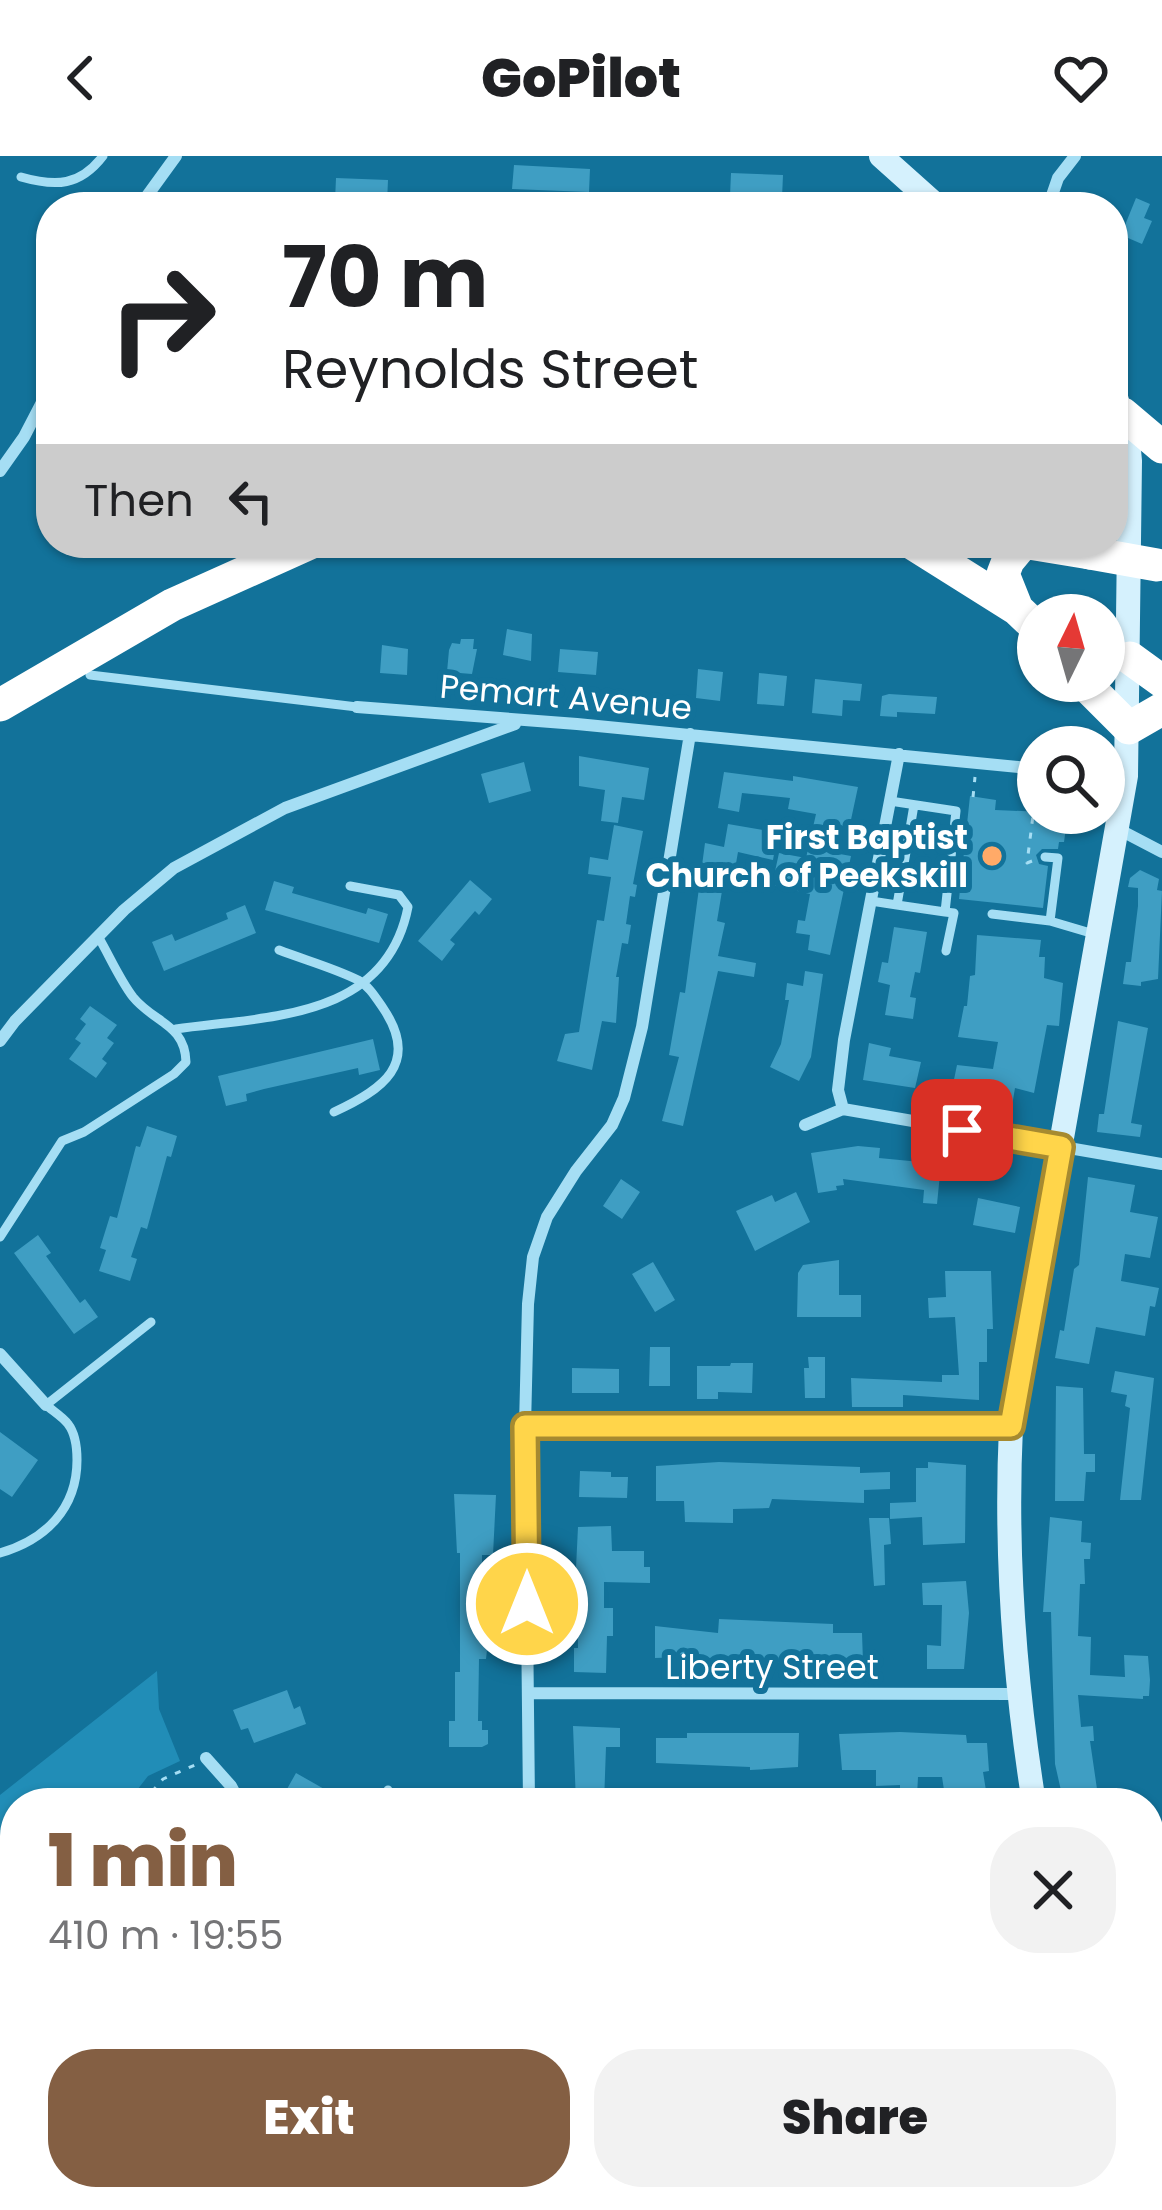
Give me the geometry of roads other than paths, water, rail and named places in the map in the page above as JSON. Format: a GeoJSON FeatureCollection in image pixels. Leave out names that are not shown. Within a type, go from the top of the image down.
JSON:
{"type":"FeatureCollection","features":[{"type":"Feature","properties":{"kind":"highway"},"geometry":{"type":"LineString","coordinates":[[1128,415],[1162,447]]}},
{"type":"Feature","properties":{"kind":"highway"},"geometry":{"type":"LineString","coordinates":[[0,705],[172,605],[277,558]]}},
{"type":"Feature","properties":{"kind":"highway"},"geometry":{"type":"LineString","coordinates":[[935,558],[1017,612]]}},
{"type":"Feature","properties":{"kind":"highway"},"geometry":{"type":"LineString","coordinates":[[1011,558],[1003,574],[1017,600]]}},
{"type":"Feature","properties":{"kind":"highway"},"geometry":{"type":"LineString","coordinates":[[1117,558],[1160,566]]}},
{"type":"Feature","properties":{"kind":"highway"},"geometry":{"type":"LineString","coordinates":[[1130,658],[1162,681]]}},
{"type":"Feature","properties":{"kind":"highway"},"geometry":{"type":"LineString","coordinates":[[1103,702],[1129,728],[1162,709]]}},
{"type":"Feature","properties":{"kind":"street"},"geometry":{"type":"LineString","coordinates":[[150,192],[176,156]]}},
{"type":"Feature","properties":{"kind":"street"},"geometry":{"type":"LineString","coordinates":[[881,156],[921,192]]}},
{"type":"Feature","properties":{"kind":"street"},"geometry":{"type":"LineString","coordinates":[[1053,192],[1075,156]]}},
{"type":"Feature","properties":{"kind":"street"},"geometry":{"type":"LineString","coordinates":[[0,471],[36,414]]}},
{"type":"Feature","properties":{"kind":"street"},"geometry":{"type":"LineString","coordinates":[[1125,742],[1130,658],[1128,453]]}},
{"type":"Feature","properties":{"kind":"street","name":"Pemart Avenue"},"geometry":{"type":"LineString","coordinates":[[357,707],[1017,767]]}},
{"type":"Feature","properties":{"kind":"street"},"geometry":{"type":"LineString","coordinates":[[0,1041],[124,910],[174,868],[285,808],[529,722]]}},
{"type":"Feature","properties":{"kind":"street"},"geometry":{"type":"LineString","coordinates":[[529,1788],[525,1426],[533,1257],[547,1216],[612,1125],[624,1098],[642,1028],[691,734]]}},
{"type":"Feature","properties":{"kind":"street"},"geometry":{"type":"LineString","coordinates":[[843,1109],[838,1090],[844,1040],[899,754]]}},
{"type":"Feature","properties":{"kind":"street"},"geometry":{"type":"LineString","coordinates":[[1125,833],[1162,852]]}},
{"type":"Feature","properties":{"kind":"street"},"geometry":{"type":"LineString","coordinates":[[1032,1788],[1017,1694],[1008,1498],[1011,1426],[1117,834]]}},
{"type":"Feature","properties":{"kind":"street"},"geometry":{"type":"LineString","coordinates":[[805,1125],[843,1109],[1162,1164]]}},
{"type":"Feature","properties":{"kind":"street"},"geometry":{"type":"LineString","coordinates":[[0,1354],[46,1405]]}},
{"type":"Feature","properties":{"kind":"street"},"geometry":{"type":"LineString","coordinates":[[525,1426],[1011,1426]]}},
{"type":"Feature","properties":{"kind":"street","name":"Liberty Street"},"geometry":{"type":"LineString","coordinates":[[528,1694],[1017,1694]]}},
{"type":"Feature","properties":{"kind":"street"},"geometry":{"type":"LineString","coordinates":[[206,1758],[232,1788]]}},
{"type":"Feature","properties":{"kind":"lane"},"geometry":{"type":"LineString","coordinates":[[21,177],[56,185],[71,182],[85,176],[103,156]]}},
{"type":"Feature","properties":{"kind":"lane","name":"Pemart Avenue"},"geometry":{"type":"LineString","coordinates":[[90,675],[357,707]]}},
{"type":"Feature","properties":{"kind":"lane"},"geometry":{"type":"LineString","coordinates":[[890,801],[956,811],[945,912]]}},
{"type":"Feature","properties":{"kind":"lane"},"geometry":{"type":"LineString","coordinates":[[897,905],[914,805]]}},
{"type":"Feature","properties":{"kind":"lane"},"geometry":{"type":"LineString","coordinates":[[1045,857],[1058,858],[1050,921]]}},
{"type":"Feature","properties":{"kind":"lane"},"geometry":{"type":"LineString","coordinates":[[176,1029],[313,1009],[344,997],[378,971],[402,937],[408,907],[399,896],[350,886]]}},
{"type":"Feature","properties":{"kind":"lane"},"geometry":{"type":"LineString","coordinates":[[871,901],[953,913],[946,951]]}},
{"type":"Feature","properties":{"kind":"lane"},"geometry":{"type":"LineString","coordinates":[[992,914],[1050,921],[1099,935]]}},
{"type":"Feature","properties":{"kind":"lane"},"geometry":{"type":"LineString","coordinates":[[0,1237],[62,1142],[186,1062],[176,1029],[132,996],[99,938]]}},
{"type":"Feature","properties":{"kind":"lane"},"geometry":{"type":"LineString","coordinates":[[280,950],[363,982],[392,1022],[396,1061],[382,1086],[334,1112]]}},
{"type":"Feature","properties":{"kind":"lane"},"geometry":{"type":"LineString","coordinates":[[0,1553],[28,1544],[49,1529],[73,1492],[77,1450],[69,1424],[46,1405],[151,1322]]}},
{"type":"Feature","properties":{"kind":"place","name":"First Baptist Church of Peekskill"},"geometry":{"type":"Point","coordinates":[992,856]}}]}
